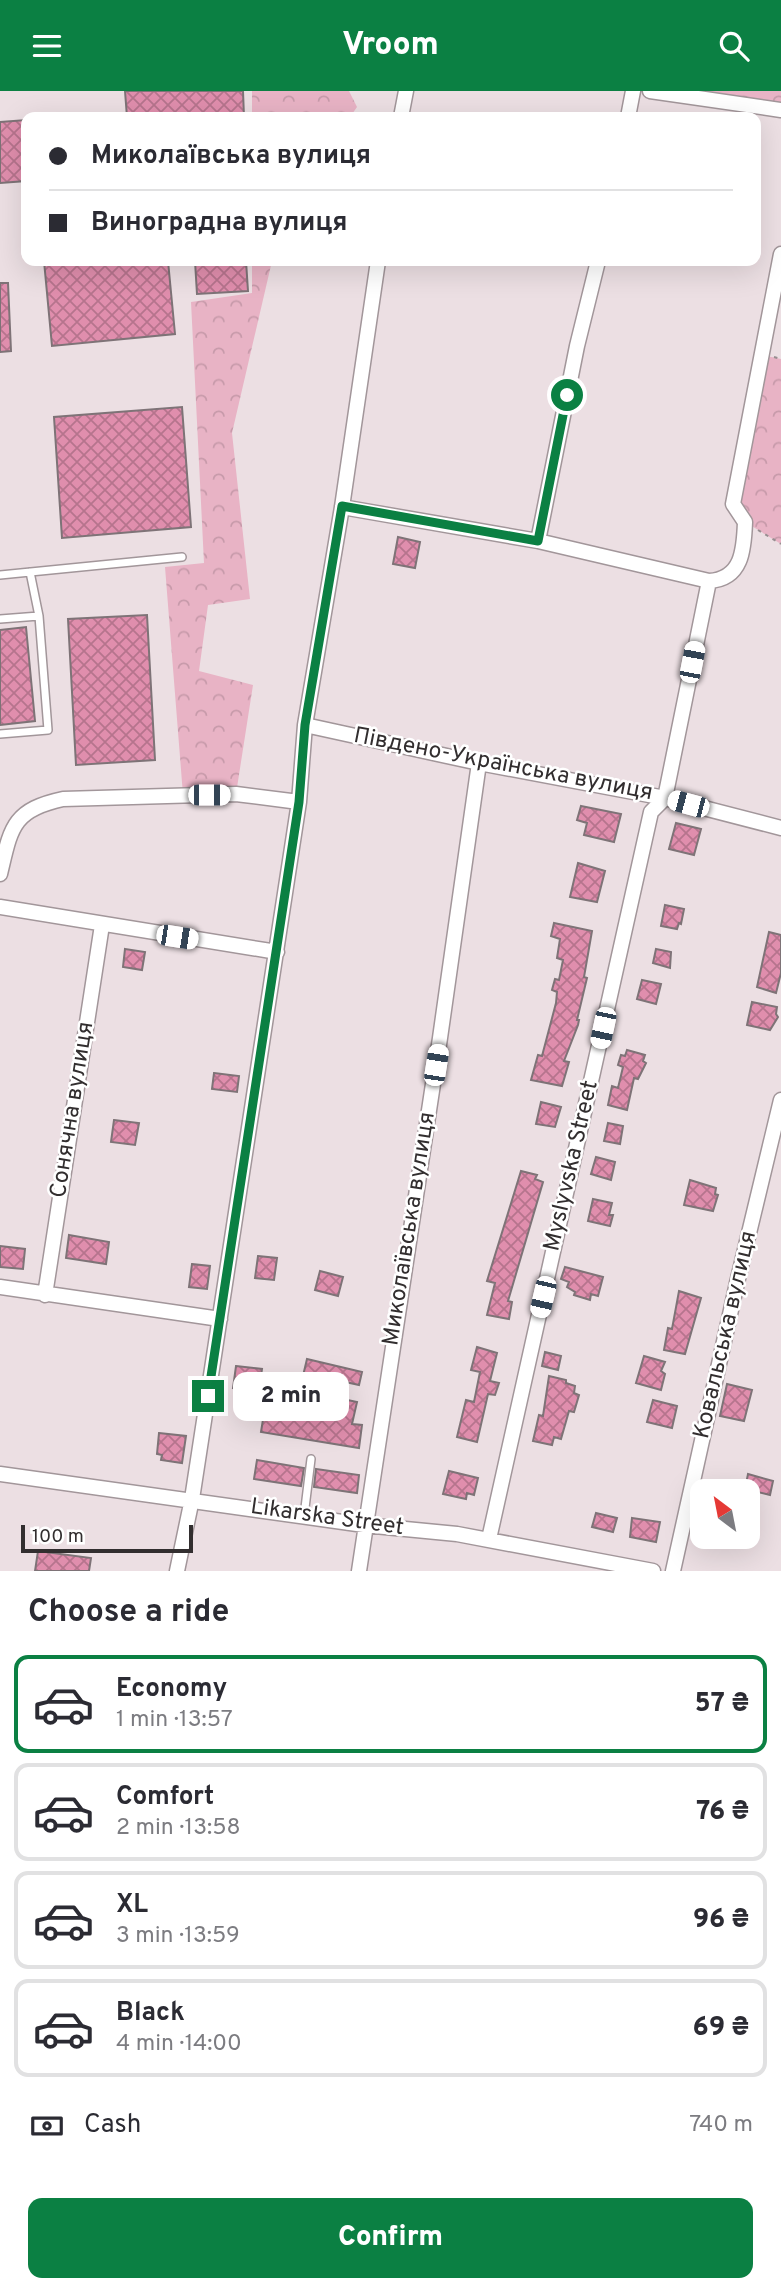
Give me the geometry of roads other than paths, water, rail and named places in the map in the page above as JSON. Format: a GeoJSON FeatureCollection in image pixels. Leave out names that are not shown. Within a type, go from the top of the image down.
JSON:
{"type":"FeatureCollection","features":[{"type":"Feature","properties":{"kind":"street"},"geometry":{"type":"LineString","coordinates":[[402,112],[406,91]]}},
{"type":"Feature","properties":{"kind":"street"},"geometry":{"type":"LineString","coordinates":[[629,112],[633,91]]}},
{"type":"Feature","properties":{"kind":"street"},"geometry":{"type":"LineString","coordinates":[[650,91],[781,110]]}},
{"type":"Feature","properties":{"kind":"street"},"geometry":{"type":"LineString","coordinates":[[342,506],[538,541],[709,581],[723,580],[734,571],[740,558],[745,522],[733,504],[781,254]]}},
{"type":"Feature","properties":{"kind":"street"},"geometry":{"type":"LineString","coordinates":[[177,1571],[192,1499],[277,952],[299,802],[305,725],[342,506],[377,266]]}},
{"type":"Feature","properties":{"kind":"street"},"geometry":{"type":"LineString","coordinates":[[538,541],[577,346],[597,266]]}},
{"type":"Feature","properties":{"kind":"street","name":"Myslyvska Street"},"geometry":{"type":"LineString","coordinates":[[489,1539],[652,812],[665,797],[709,581]]}},
{"type":"Feature","properties":{"kind":"street","name":"Південо-Українська вулиця"},"geometry":{"type":"LineString","coordinates":[[305,725],[479,763],[665,797],[781,828]]}},
{"type":"Feature","properties":{"kind":"street","name":"Миколаївська вулиця"},"geometry":{"type":"LineString","coordinates":[[359,1571],[479,763]]}},
{"type":"Feature","properties":{"kind":"street"},"geometry":{"type":"LineString","coordinates":[[0,874],[9,835],[17,820],[40,804],[63,799],[236,794],[299,802]]}},
{"type":"Feature","properties":{"kind":"street"},"geometry":{"type":"LineString","coordinates":[[0,907],[277,952]]}},
{"type":"Feature","properties":{"kind":"street","name":"Сонячна вулиця"},"geometry":{"type":"LineString","coordinates":[[45,1295],[102,925]]}},
{"type":"Feature","properties":{"kind":"street","name":"Ковальська вулиця"},"geometry":{"type":"LineString","coordinates":[[673,1571],[781,1100]]}},
{"type":"Feature","properties":{"kind":"street"},"geometry":{"type":"LineString","coordinates":[[0,1287],[220,1319]]}},
{"type":"Feature","properties":{"kind":"street","name":"Likarska Street"},"geometry":{"type":"LineString","coordinates":[[0,1474],[364,1525],[489,1539],[653,1571]]}},
{"type":"Feature","properties":{"kind":"lane"},"geometry":{"type":"LineString","coordinates":[[0,575],[182,557]]}},
{"type":"Feature","properties":{"kind":"lane"},"geometry":{"type":"LineString","coordinates":[[0,734],[48,730],[39,616],[30,572]]}},
{"type":"Feature","properties":{"kind":"lane"},"geometry":{"type":"LineString","coordinates":[[0,619],[39,616]]}},
{"type":"Feature","properties":{"kind":"lane"},"geometry":{"type":"LineString","coordinates":[[303,1516],[311,1459]]}}]}
